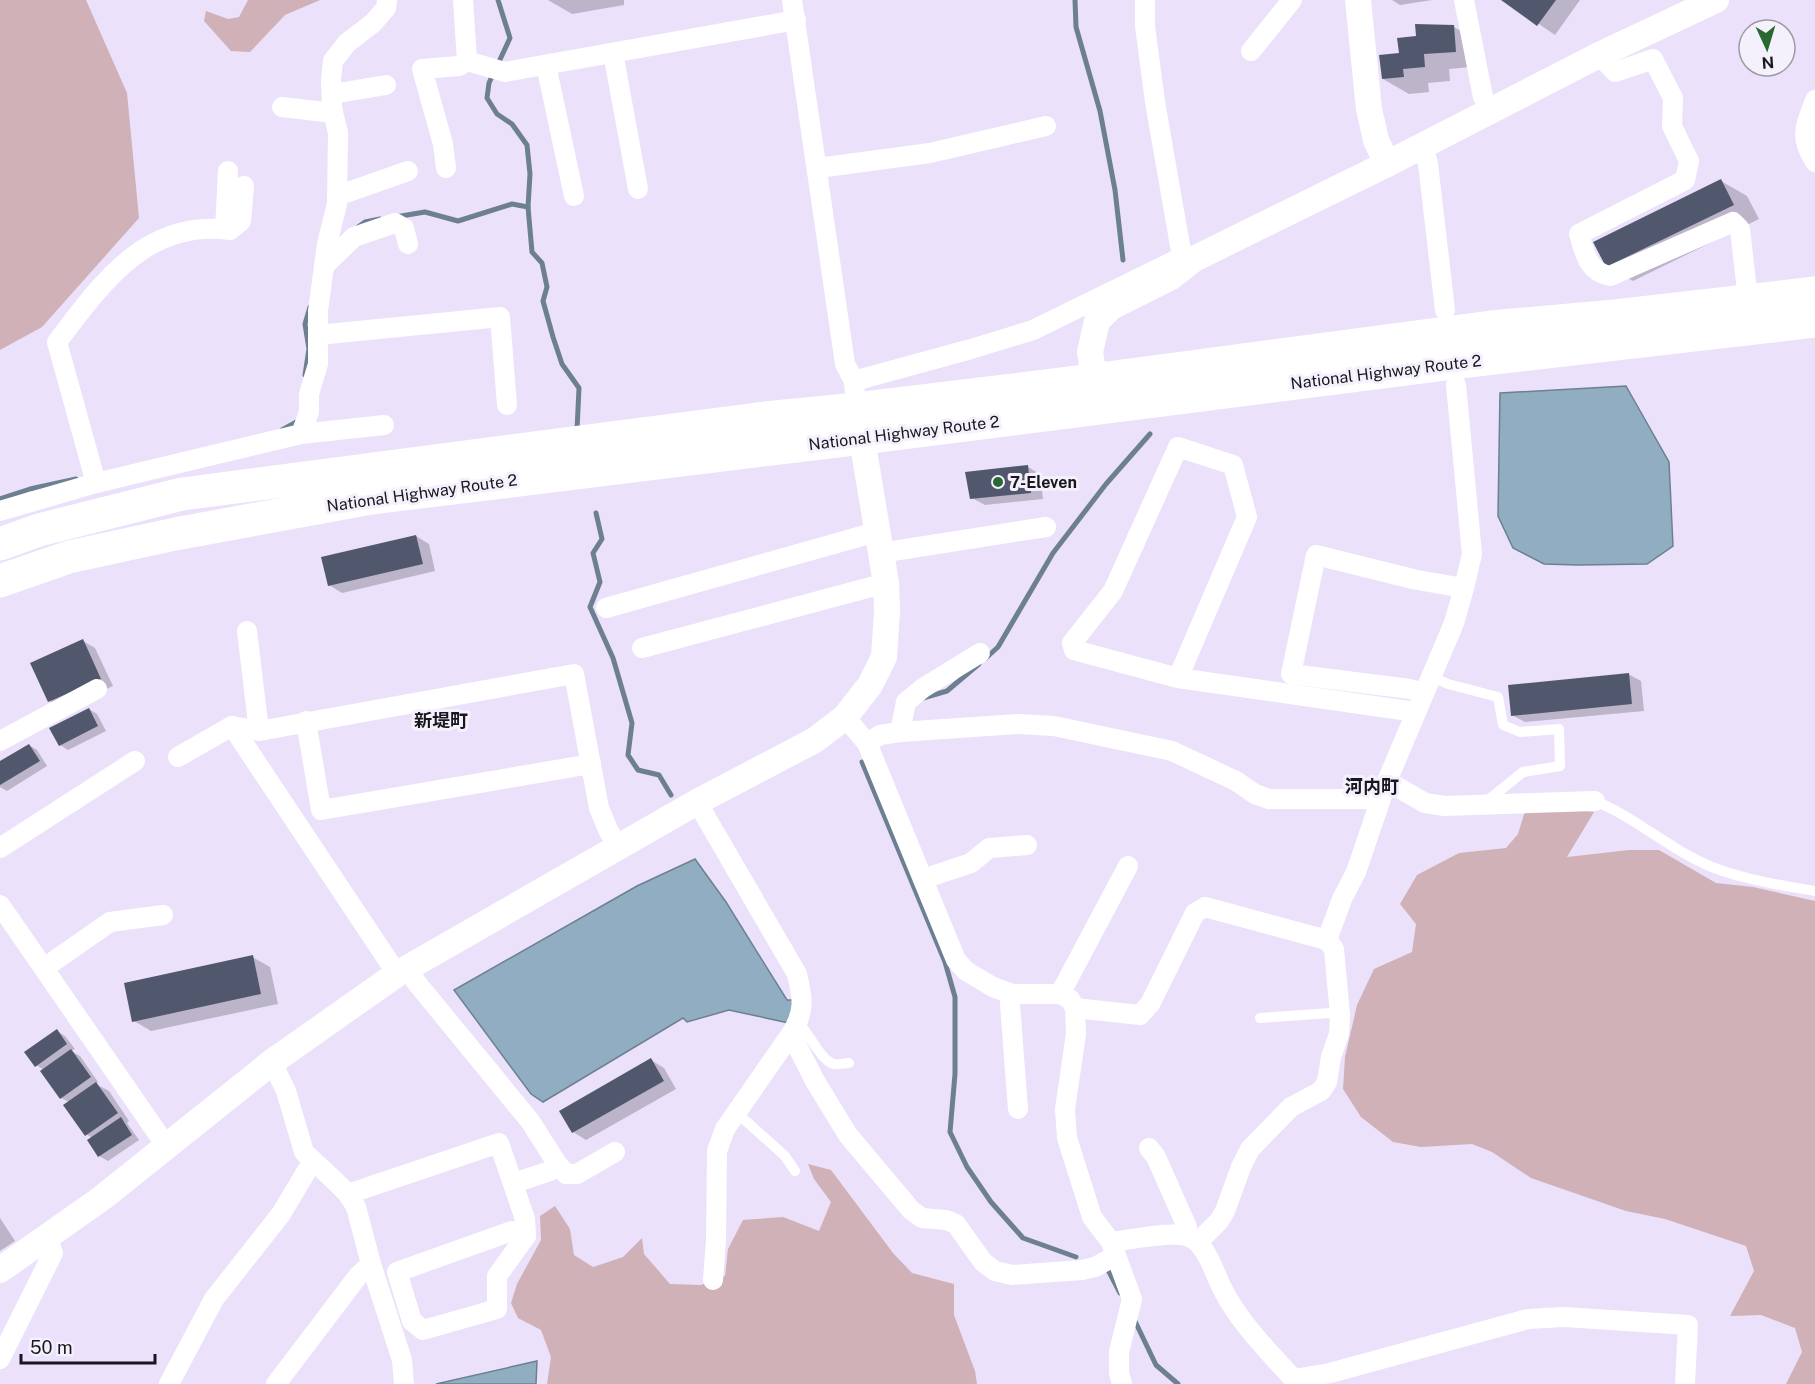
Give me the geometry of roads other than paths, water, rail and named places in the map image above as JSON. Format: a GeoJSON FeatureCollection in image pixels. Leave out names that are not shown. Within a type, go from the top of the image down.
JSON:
{"type":"FeatureCollection","features":[{"type":"Feature","properties":{"kind":"highway","name":"National Highway Route 2"},"geometry":{"type":"LineString","coordinates":[[1097,394],[1491,327],[1615,316],[1815,293]]}},
{"type":"Feature","properties":{"kind":"highway","name":"National Highway Route 2"},"geometry":{"type":"LineString","coordinates":[[0,544],[39,530],[182,494],[765,418],[1097,394],[1470,361],[1815,321]]}},
{"type":"Feature","properties":{"kind":"highway","name":"National Highway Route 2"},"geometry":{"type":"LineString","coordinates":[[0,581],[81,555],[175,534],[857,410]]}},
{"type":"Feature","properties":{"kind":"street"},"geometry":{"type":"LineString","coordinates":[[301,434],[309,412],[309,394],[318,364],[318,311],[327,244],[337,196],[338,133],[333,104],[333,61],[347,43],[373,23],[386,8],[387,0]]}},
{"type":"Feature","properties":{"kind":"street"},"geometry":{"type":"LineString","coordinates":[[463,0],[467,61]]}},
{"type":"Feature","properties":{"kind":"street"},"geometry":{"type":"LineString","coordinates":[[0,1270],[47,1238],[167,1147],[272,1062],[402,971],[618,846],[815,740],[845,717],[870,685],[884,657],[886,584],[857,410],[845,364],[792,0]]}},
{"type":"Feature","properties":{"kind":"street"},"geometry":{"type":"LineString","coordinates":[[1144,0],[1144,26],[1155,102],[1188,258]]}},
{"type":"Feature","properties":{"kind":"street"},"geometry":{"type":"LineString","coordinates":[[1251,51],[1292,0]]}},
{"type":"Feature","properties":{"kind":"street"},"geometry":{"type":"LineString","coordinates":[[1358,0],[1369,109],[1376,140],[1388,164]]}},
{"type":"Feature","properties":{"kind":"street"},"geometry":{"type":"LineString","coordinates":[[1464,0],[1484,97],[1491,110]]}},
{"type":"Feature","properties":{"kind":"street"},"geometry":{"type":"LineString","coordinates":[[857,410],[971,349],[1033,330],[1388,164],[1599,55],[1716,0]]}},
{"type":"Feature","properties":{"kind":"street"},"geometry":{"type":"LineString","coordinates":[[446,168],[444,144],[434,118],[422,69],[459,66],[467,61],[498,70],[546,65],[796,20]]}},
{"type":"Feature","properties":{"kind":"street"},"geometry":{"type":"LineString","coordinates":[[613,53],[638,189]]}},
{"type":"Feature","properties":{"kind":"street"},"geometry":{"type":"LineString","coordinates":[[1599,55],[1615,72],[1653,59],[1673,98],[1672,126],[1689,160],[1685,180],[1579,234],[1587,260],[1599,273],[1610,276],[1733,222],[1740,229],[1748,300]]}},
{"type":"Feature","properties":{"kind":"street"},"geometry":{"type":"LineString","coordinates":[[546,65],[574,196]]}},
{"type":"Feature","properties":{"kind":"street"},"geometry":{"type":"LineString","coordinates":[[282,107],[333,104],[386,85]]}},
{"type":"Feature","properties":{"kind":"street"},"geometry":{"type":"LineString","coordinates":[[1815,100],[1805,127],[1805,146],[1815,162]]}},
{"type":"Feature","properties":{"kind":"street"},"geometry":{"type":"LineString","coordinates":[[818,168],[930,153],[1046,126]]}},
{"type":"Feature","properties":{"kind":"street"},"geometry":{"type":"LineString","coordinates":[[1423,146],[1428,164],[1445,310]]}},
{"type":"Feature","properties":{"kind":"street"},"geometry":{"type":"LineString","coordinates":[[225,229],[228,171]]}},
{"type":"Feature","properties":{"kind":"street"},"geometry":{"type":"LineString","coordinates":[[337,196],[408,171]]}},
{"type":"Feature","properties":{"kind":"street"},"geometry":{"type":"LineString","coordinates":[[96,483],[57,342],[101,285],[150,244],[180,232],[209,228],[230,230],[241,221],[244,186]]}},
{"type":"Feature","properties":{"kind":"street"},"geometry":{"type":"LineString","coordinates":[[326,264],[354,237],[395,223],[405,228],[408,244]]}},
{"type":"Feature","properties":{"kind":"street"},"geometry":{"type":"LineString","coordinates":[[1097,394],[1090,352],[1098,321],[1111,307],[1171,277],[1188,258]]}},
{"type":"Feature","properties":{"kind":"street"},"geometry":{"type":"LineString","coordinates":[[318,335],[500,317],[507,405]]}},
{"type":"Feature","properties":{"kind":"street"},"geometry":{"type":"LineString","coordinates":[[1327,940],[1342,899],[1356,872],[1387,781],[1454,623],[1472,554],[1456,385]]}},
{"type":"Feature","properties":{"kind":"street"},"geometry":{"type":"LineString","coordinates":[[0,511],[96,483],[301,434],[384,425]]}},
{"type":"Feature","properties":{"kind":"street"},"geometry":{"type":"LineString","coordinates":[[1179,678],[1247,517],[1233,465],[1178,447],[1113,591],[1072,643],[1074,650],[1179,678],[1416,712]]}},
{"type":"Feature","properties":{"kind":"street"},"geometry":{"type":"LineString","coordinates":[[606,608],[878,543],[1046,527]]}},
{"type":"Feature","properties":{"kind":"street"},"geometry":{"type":"LineString","coordinates":[[1428,685],[1410,689],[1291,674],[1316,555],[1417,580],[1464,588]]}},
{"type":"Feature","properties":{"kind":"street"},"geometry":{"type":"LineString","coordinates":[[642,648],[886,584]]}},
{"type":"Feature","properties":{"kind":"street"},"geometry":{"type":"LineString","coordinates":[[247,631],[259,731]]}},
{"type":"Feature","properties":{"kind":"street"},"geometry":{"type":"LineString","coordinates":[[900,732],[906,702],[923,688],[980,653]]}},
{"type":"Feature","properties":{"kind":"street"},"geometry":{"type":"LineString","coordinates":[[178,757],[232,726],[259,731],[574,674],[599,808],[618,846]]}},
{"type":"Feature","properties":{"kind":"street"},"geometry":{"type":"LineString","coordinates":[[0,741],[97,689]]}},
{"type":"Feature","properties":{"kind":"street"},"geometry":{"type":"LineString","coordinates":[[845,717],[867,743],[956,960],[966,971],[993,987],[1012,994],[1060,994],[1070,999],[1075,1008],[1076,1034],[1065,1109],[1067,1138],[1092,1217],[1113,1249],[1132,1299],[1119,1352],[1119,1373],[1122,1384]]}},
{"type":"Feature","properties":{"kind":"street"},"geometry":{"type":"LineString","coordinates":[[306,721],[321,810],[591,764]]}},
{"type":"Feature","properties":{"kind":"street"},"geometry":{"type":"LineString","coordinates":[[867,743],[880,735],[900,732],[1017,724],[1054,726],[1172,751],[1269,799],[1379,801]]}},
{"type":"Feature","properties":{"kind":"street"},"geometry":{"type":"LineString","coordinates":[[232,726],[402,971],[416,982],[530,1121],[566,1174],[577,1174],[615,1152]]}},
{"type":"Feature","properties":{"kind":"street"},"geometry":{"type":"LineString","coordinates":[[0,848],[135,761]]}},
{"type":"Feature","properties":{"kind":"street"},"geometry":{"type":"LineString","coordinates":[[1387,781],[1425,803],[1445,806],[1595,801]]}},
{"type":"Feature","properties":{"kind":"street"},"geometry":{"type":"LineString","coordinates":[[697,802],[796,974],[801,988],[802,1008],[795,1028],[725,1129],[717,1151],[713,1280]]}},
{"type":"Feature","properties":{"kind":"street"},"geometry":{"type":"LineString","coordinates":[[923,879],[971,863],[989,848],[1027,845]]}},
{"type":"Feature","properties":{"kind":"street"},"geometry":{"type":"LineString","coordinates":[[1060,994],[1128,866]]}},
{"type":"Feature","properties":{"kind":"street"},"geometry":{"type":"LineString","coordinates":[[0,904],[167,1147]]}},
{"type":"Feature","properties":{"kind":"street"},"geometry":{"type":"LineString","coordinates":[[795,1028],[815,1081],[849,1135],[911,1210],[922,1218],[946,1220],[956,1224],[983,1262],[995,1271],[1012,1275],[1082,1270],[1095,1267],[1113,1249],[1174,1234],[1192,1238],[1219,1221],[1250,1149],[1291,1107],[1320,1091],[1327,1082],[1331,1057],[1339,1034],[1340,1015],[1334,949],[1327,940],[1205,907],[1195,913],[1150,1004],[1140,1015],[1075,1008]]}},
{"type":"Feature","properties":{"kind":"street"},"geometry":{"type":"LineString","coordinates":[[44,968],[110,922],[163,915]]}},
{"type":"Feature","properties":{"kind":"street"},"geometry":{"type":"LineString","coordinates":[[1012,994],[1010,1004],[1018,1109]]}},
{"type":"Feature","properties":{"kind":"street"},"geometry":{"type":"LineString","coordinates":[[272,1062],[286,1091],[304,1152],[348,1194],[356,1207],[371,1264],[402,1360],[404,1384]]}},
{"type":"Feature","properties":{"kind":"street"},"geometry":{"type":"LineString","coordinates":[[348,1194],[499,1143],[525,1219],[526,1236],[497,1276],[497,1309],[423,1330],[412,1321],[397,1272],[512,1231],[526,1236]]}},
{"type":"Feature","properties":{"kind":"street"},"geometry":{"type":"LineString","coordinates":[[1149,1148],[1156,1157],[1192,1238],[1224,1293],[1244,1323],[1296,1382],[1528,1319],[1564,1317],[1688,1325],[1685,1384]]}},
{"type":"Feature","properties":{"kind":"street"},"geometry":{"type":"LineString","coordinates":[[169,1384],[214,1299],[281,1214],[312,1162]]}},
{"type":"Feature","properties":{"kind":"street"},"geometry":{"type":"LineString","coordinates":[[514,1183],[550,1171],[558,1165]]}},
{"type":"Feature","properties":{"kind":"street"},"geometry":{"type":"LineString","coordinates":[[0,1359],[53,1252],[47,1238]]}},
{"type":"Feature","properties":{"kind":"street"},"geometry":{"type":"LineString","coordinates":[[276,1384],[358,1276],[371,1264]]}},
{"type":"Feature","properties":{"kind":"lane"},"geometry":{"type":"LineString","coordinates":[[1428,685],[1448,684],[1498,697],[1503,725],[1520,732],[1559,729],[1560,766],[1523,772],[1496,796],[1481,805]]}},
{"type":"Feature","properties":{"kind":"lane"},"geometry":{"type":"LineString","coordinates":[[1595,801],[1615,809],[1680,851],[1711,867],[1748,879],[1815,891]]}},
{"type":"Feature","properties":{"kind":"lane"},"geometry":{"type":"LineString","coordinates":[[1260,1018],[1330,1013],[1340,1015]]}},
{"type":"Feature","properties":{"kind":"lane"},"geometry":{"type":"LineString","coordinates":[[795,1028],[807,1031],[822,1056],[833,1064],[849,1063]]}},
{"type":"Feature","properties":{"kind":"lane"},"geometry":{"type":"LineString","coordinates":[[737,1113],[785,1156],[795,1172]]}},
{"type":"Feature","properties":{"kind":"water"},"geometry":{"type":"Polygon","coordinates":[[[1626,386],[1669,462],[1673,546],[1647,564],[1578,565],[1544,564],[1513,548],[1498,516],[1500,393],[1626,386]]]}},
{"type":"Feature","properties":{"kind":"water"},"geometry":{"type":"Polygon","coordinates":[[[695,859],[726,902],[787,1000],[796,1000],[789,1023],[729,1010],[687,1022],[683,1018],[543,1102],[531,1094],[454,990],[637,886],[695,859]]]}},
{"type":"Feature","properties":{"kind":"water"},"geometry":{"type":"Polygon","coordinates":[[[537,1361],[536,1384],[436,1384],[537,1361]]]}},
{"type":"Feature","properties":{"kind":"waterway"},"geometry":{"type":"LineString","coordinates":[[497,66],[510,38],[498,0]]}},
{"type":"Feature","properties":{"kind":"waterway"},"geometry":{"type":"LineString","coordinates":[[1075,0],[1076,27],[1100,111],[1115,190],[1123,260]]}},
{"type":"Feature","properties":{"kind":"waterway"},"geometry":{"type":"LineString","coordinates":[[493,74],[487,98],[497,114],[512,124],[527,145],[530,174],[528,207],[532,252],[542,263],[547,287],[543,301],[562,364],[579,388],[577,430]]}},
{"type":"Feature","properties":{"kind":"waterway"},"geometry":{"type":"LineString","coordinates":[[395,217],[425,212],[458,221],[512,204],[528,207]]}},
{"type":"Feature","properties":{"kind":"waterway"},"geometry":{"type":"LineString","coordinates":[[358,227],[365,222],[380,219]]}},
{"type":"Feature","properties":{"kind":"waterway"},"geometry":{"type":"LineString","coordinates":[[305,375],[309,349],[305,324],[310,307]]}},
{"type":"Feature","properties":{"kind":"waterway"},"geometry":{"type":"LineString","coordinates":[[282,430],[300,420]]}},
{"type":"Feature","properties":{"kind":"waterway"},"geometry":{"type":"LineString","coordinates":[[986,658],[998,647],[1053,553],[1106,484],[1150,434]]}},
{"type":"Feature","properties":{"kind":"waterway"},"geometry":{"type":"LineString","coordinates":[[0,499],[30,489],[76,479]]}},
{"type":"Feature","properties":{"kind":"waterway"},"geometry":{"type":"LineString","coordinates":[[596,513],[602,539],[593,553],[600,582],[590,607],[613,658],[632,723],[628,755],[638,770],[659,775],[671,795]]}},
{"type":"Feature","properties":{"kind":"waterway"},"geometry":{"type":"LineString","coordinates":[[923,698],[947,691],[979,664]]}},
{"type":"Feature","properties":{"kind":"waterway"},"geometry":{"type":"LineString","coordinates":[[862,762],[945,962],[955,997],[955,1074],[950,1132],[967,1167],[991,1202],[1023,1238],[1076,1257]]}},
{"type":"Feature","properties":{"kind":"waterway"},"geometry":{"type":"LineString","coordinates":[[1107,1268],[1120,1293]]}},
{"type":"Feature","properties":{"kind":"waterway"},"geometry":{"type":"LineString","coordinates":[[1133,1317],[1156,1365],[1178,1384]]}},
{"type":"Feature","properties":{"kind":"place","name":"7-Eleven"},"geometry":{"type":"Point","coordinates":[998,482]}},
{"type":"Feature","properties":{"kind":"district","name":"新堤町"},"geometry":{"type":"Point","coordinates":[441,720]}},
{"type":"Feature","properties":{"kind":"district","name":"河内町"},"geometry":{"type":"Point","coordinates":[1372,786]}}]}
